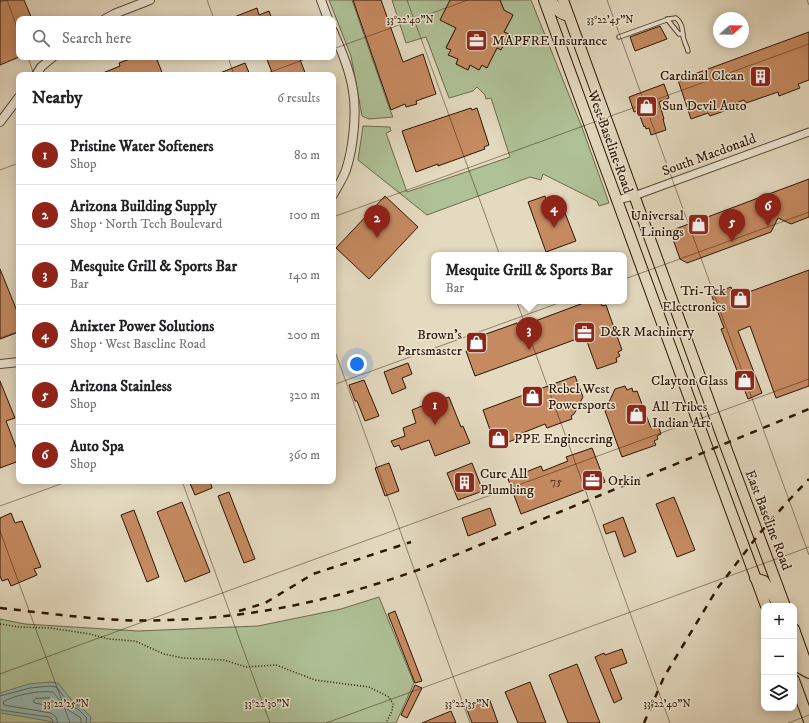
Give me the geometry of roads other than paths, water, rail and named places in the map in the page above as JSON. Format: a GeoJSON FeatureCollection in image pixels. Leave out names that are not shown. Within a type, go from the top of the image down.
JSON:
{"type":"FeatureCollection","features":[{"type":"Feature","properties":{"kind":"main road","name":"West Baseline Road"},"geometry":{"type":"LineString","coordinates":[[544,0],[755,578]]}},
{"type":"Feature","properties":{"kind":"main road"},"geometry":{"type":"LineString","coordinates":[[552,0],[554,6],[559,12],[569,16]]}},
{"type":"Feature","properties":{"kind":"main road","name":"West Baseline Road"},"geometry":{"type":"LineString","coordinates":[[563,0],[725,444]]}},
{"type":"Feature","properties":{"kind":"main road"},"geometry":{"type":"LineString","coordinates":[[675,359],[691,352]]}},
{"type":"Feature","properties":{"kind":"main road","name":"East Baseline Road"},"geometry":{"type":"LineString","coordinates":[[725,444],[784,603]]}},
{"type":"Feature","properties":{"kind":"main road"},"geometry":{"type":"LineString","coordinates":[[755,578],[765,603]]}},
{"type":"Feature","properties":{"kind":"main road"},"geometry":{"type":"LineString","coordinates":[[755,578],[764,581],[777,603]]}},
{"type":"Feature","properties":{"kind":"main road"},"geometry":{"type":"LineString","coordinates":[[797,638],[809,672]]}},
{"type":"Feature","properties":{"kind":"main road"},"geometry":{"type":"LineString","coordinates":[[797,662],[800,668],[809,672]]}},
{"type":"Feature","properties":{"kind":"main road"},"geometry":{"type":"LineString","coordinates":[[797,688],[809,721]]}},
{"type":"Feature","properties":{"kind":"street"},"geometry":{"type":"LineString","coordinates":[[110,16],[150,0]]}},
{"type":"Feature","properties":{"kind":"street"},"geometry":{"type":"LineString","coordinates":[[321,0],[327,16]]}},
{"type":"Feature","properties":{"kind":"street"},"geometry":{"type":"LineString","coordinates":[[336,39],[348,69],[354,93],[352,148],[346,171],[336,189]]}},
{"type":"Feature","properties":{"kind":"street"},"geometry":{"type":"LineString","coordinates":[[38,72],[41,67],[49,60]]}},
{"type":"Feature","properties":{"kind":"street"},"geometry":{"type":"LineString","coordinates":[[0,122],[16,101]]}},
{"type":"Feature","properties":{"kind":"street","name":"South Macdonald"},"geometry":{"type":"LineString","coordinates":[[617,200],[634,196],[809,132]]}},
{"type":"Feature","properties":{"kind":"street"},"geometry":{"type":"LineString","coordinates":[[0,364],[16,362]]}},
{"type":"Feature","properties":{"kind":"lane"},"geometry":{"type":"LineString","coordinates":[[619,37],[672,18],[678,20],[683,30],[688,51]]}},
{"type":"Feature","properties":{"kind":"lane"},"geometry":{"type":"LineString","coordinates":[[667,19],[679,34],[683,34]]}},
{"type":"Feature","properties":{"kind":"water"},"geometry":{"type":"Polygon","coordinates":[[[50,682],[58,683],[74,703],[81,707],[91,717],[90,723],[58,723],[0,713],[0,693],[29,684],[50,682]]]}},
{"type":"Feature","properties":{"kind":"railway"},"geometry":{"type":"LineString","coordinates":[[0,608],[106,619],[148,621],[237,615],[301,604],[365,588],[429,566],[809,409]]}},
{"type":"Feature","properties":{"kind":"railway"},"geometry":{"type":"LineString","coordinates":[[644,723],[664,677],[717,589],[759,534],[809,479]]}},
{"type":"Feature","properties":{"kind":"railway"},"geometry":{"type":"LineString","coordinates":[[239,611],[265,603],[313,574],[411,542]]}},
{"type":"Feature","properties":{"kind":"place","name":"MAPFRE Insurance"},"geometry":{"type":"Point","coordinates":[477,41]}},
{"type":"Feature","properties":{"kind":"place","name":"Cardinal Clean"},"geometry":{"type":"Point","coordinates":[760,76]}},
{"type":"Feature","properties":{"kind":"place","name":"Sun Devil Auto"},"geometry":{"type":"Point","coordinates":[646,106]}},
{"type":"Feature","properties":{"kind":"place","name":"Universal Linings"},"geometry":{"type":"Point","coordinates":[699,224]}},
{"type":"Feature","properties":{"kind":"place","name":"Auto Spa"},"geometry":{"type":"Point","coordinates":[768,226]}},
{"type":"Feature","properties":{"kind":"place","name":"Anixter Power Solutions"},"geometry":{"type":"Point","coordinates":[554,228]}},
{"type":"Feature","properties":{"kind":"place","name":"Arizona Building Supply"},"geometry":{"type":"Point","coordinates":[377,238]}},
{"type":"Feature","properties":{"kind":"place","name":"Arizona Stainless"},"geometry":{"type":"Point","coordinates":[732,242]}},
{"type":"Feature","properties":{"kind":"place","name":"Tri-Tek Electronics"},"geometry":{"type":"Point","coordinates":[741,299]}},
{"type":"Feature","properties":{"kind":"place","name":"D&R Machinery"},"geometry":{"type":"Point","coordinates":[584,332]}},
{"type":"Feature","properties":{"kind":"place","name":"Brown's Partsmaster"},"geometry":{"type":"Point","coordinates":[477,343]}},
{"type":"Feature","properties":{"kind":"place","name":"Mesquite Grill & Sports Bar"},"geometry":{"type":"Point","coordinates":[529,350]}},
{"type":"Feature","properties":{"kind":"place","name":"Clayton Glass"},"geometry":{"type":"Point","coordinates":[744,381]}},
{"type":"Feature","properties":{"kind":"place","name":"Rebel West Powersports"},"geometry":{"type":"Point","coordinates":[532,397]}},
{"type":"Feature","properties":{"kind":"place","name":"All Tribes Indian Art"},"geometry":{"type":"Point","coordinates":[637,415]}},
{"type":"Feature","properties":{"kind":"place","name":"Pristine Water Softeners"},"geometry":{"type":"Point","coordinates":[435,425]}},
{"type":"Feature","properties":{"kind":"place","name":"PPE Engineering"},"geometry":{"type":"Point","coordinates":[499,439]}},
{"type":"Feature","properties":{"kind":"place","name":"Orkin"},"geometry":{"type":"Point","coordinates":[592,481]}},
{"type":"Feature","properties":{"kind":"place","name":"Cure All Plumbing"},"geometry":{"type":"Point","coordinates":[465,482]}}]}
